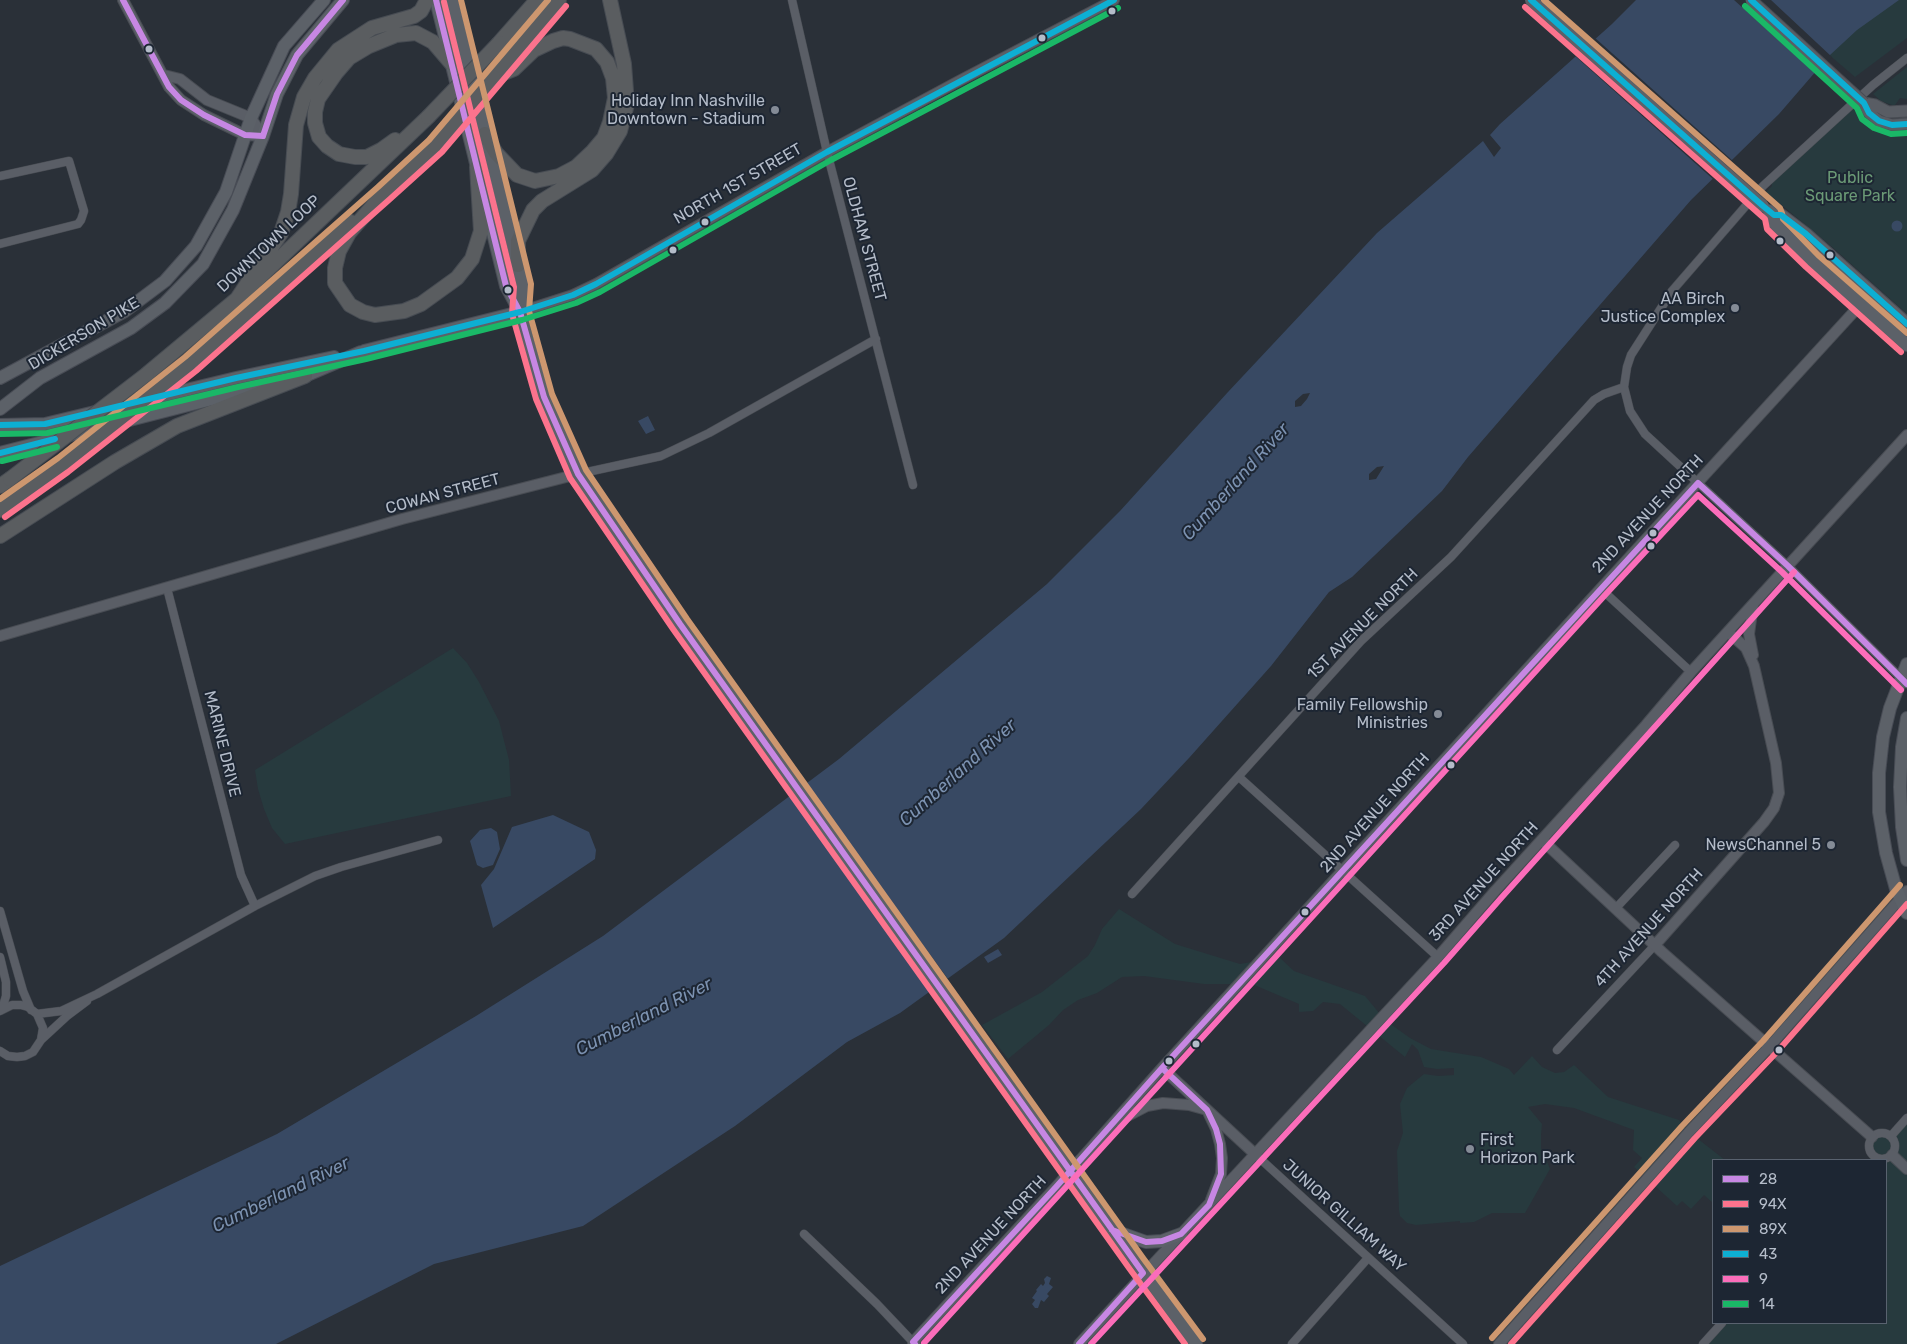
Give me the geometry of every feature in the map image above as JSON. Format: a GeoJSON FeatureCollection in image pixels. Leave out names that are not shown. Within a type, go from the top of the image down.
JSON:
{"type":"FeatureCollection","features":[{"type":"Feature","properties":{"kind":"highway"},"geometry":{"type":"LineString","coordinates":[[237,299],[281,233],[288,212],[291,194],[296,125],[304,98],[315,78],[338,50],[372,28],[414,16],[421,11],[427,0]]}},
{"type":"Feature","properties":{"kind":"highway","name":"DOWNTOWN LOOP"},"geometry":{"type":"LineString","coordinates":[[5,482],[147,374],[237,299],[425,121],[537,0]]}},
{"type":"Feature","properties":{"kind":"highway"},"geometry":{"type":"LineString","coordinates":[[0,510],[64,464],[191,364],[384,193],[435,146],[560,0]]}},
{"type":"Feature","properties":{"kind":"highway"},"geometry":{"type":"LineString","coordinates":[[518,265],[518,241],[533,210],[542,201],[592,170],[606,154],[620,131],[627,104],[624,64],[610,0]]}},
{"type":"Feature","properties":{"kind":"highway"},"geometry":{"type":"LineString","coordinates":[[425,121],[367,157],[355,157],[339,154],[319,137],[315,123],[315,112],[318,99],[350,58],[369,46],[389,38],[416,33],[433,42],[451,63]]}},
{"type":"Feature","properties":{"kind":"highway"},"geometry":{"type":"LineString","coordinates":[[485,134],[496,153],[517,175],[535,180],[559,176],[576,167],[604,138],[610,122],[615,98],[607,62],[596,49],[570,39],[563,38],[553,41],[534,50],[514,69],[493,77]]}},
{"type":"Feature","properties":{"kind":"highway"},"geometry":{"type":"LineString","coordinates":[[384,193],[349,233],[339,251],[335,268],[335,283],[350,306],[375,315],[404,311],[421,304],[457,278],[472,259],[480,231],[477,167]]}},
{"type":"Feature","properties":{"kind":"highway"},"geometry":{"type":"LineString","coordinates":[[0,536],[114,462],[177,426],[305,376]]}},
{"type":"Feature","properties":{"kind":"main road","name":"DICKERSON PIKE"},"geometry":{"type":"LineString","coordinates":[[0,378],[125,311],[165,281],[196,246],[226,192],[251,118],[284,46],[324,0]]}},
{"type":"Feature","properties":{"kind":"main road","name":"DICKERSON PIKE"},"geometry":{"type":"LineString","coordinates":[[0,408],[40,378],[131,328],[165,303],[203,264],[233,210],[263,136],[277,94],[297,55],[343,0]]}},
{"type":"Feature","properties":{"kind":"main road"},"geometry":{"type":"LineString","coordinates":[[436,0],[506,286],[520,312],[544,397],[578,474],[680,624],[1112,1230],[1196,1344]]}},
{"type":"Feature","properties":{"kind":"main road"},"geometry":{"type":"LineString","coordinates":[[452,0],[523,286],[520,312]]}},
{"type":"Feature","properties":{"kind":"main road"},"geometry":{"type":"LineString","coordinates":[[1531,0],[1763,206],[1774,215],[1781,215],[1806,234],[1907,324]]}},
{"type":"Feature","properties":{"kind":"main road"},"geometry":{"type":"LineString","coordinates":[[1751,0],[1864,103],[1868,113],[1879,121],[1892,125],[1907,124]]}},
{"type":"Feature","properties":{"kind":"main road"},"geometry":{"type":"LineString","coordinates":[[1864,103],[1875,105],[1888,112],[1906,111]]}},
{"type":"Feature","properties":{"kind":"main road"},"geometry":{"type":"LineString","coordinates":[[1774,215],[1774,223],[1812,262],[1907,345]]}},
{"type":"Feature","properties":{"kind":"main road","name":"NORTH 1ST STREET"},"geometry":{"type":"LineString","coordinates":[[0,425],[45,424],[236,378],[363,351],[520,312]]}},
{"type":"Feature","properties":{"kind":"main road","name":"NORTH 1ST STREET"},"geometry":{"type":"LineString","coordinates":[[0,452],[305,376],[363,351]]}},
{"type":"Feature","properties":{"kind":"main road"},"geometry":{"type":"LineString","coordinates":[[1907,664],[1904,681],[1883,737],[1879,773],[1879,812],[1886,853],[1896,889],[1904,895],[1907,913]]}},
{"type":"Feature","properties":{"kind":"main road"},"geometry":{"type":"LineString","coordinates":[[1907,718],[1902,747],[1900,787],[1902,827],[1907,860]]}},
{"type":"Feature","properties":{"kind":"main road"},"geometry":{"type":"LineString","coordinates":[[1112,1230],[1136,1240],[1148,1242],[1162,1241],[1181,1234]]}},
{"type":"Feature","properties":{"kind":"street"},"geometry":{"type":"LineString","coordinates":[[123,0],[169,87],[181,100],[204,115],[245,135],[263,136]]}},
{"type":"Feature","properties":{"kind":"street","name":"OLDHAM STREET"},"geometry":{"type":"LineString","coordinates":[[792,0],[827,152],[913,485]]}},
{"type":"Feature","properties":{"kind":"street","name":"NORTH 1ST STREET"},"geometry":{"type":"LineString","coordinates":[[520,312],[573,295],[596,284],[827,152],[1114,0]]}},
{"type":"Feature","properties":{"kind":"street"},"geometry":{"type":"LineString","coordinates":[[1904,681],[1788,566],[1639,427],[1630,411],[1624,387],[1631,355],[1672,291],[1762,186],[1860,97],[1907,58]]}},
{"type":"Feature","properties":{"kind":"street"},"geometry":{"type":"LineString","coordinates":[[164,75],[180,79],[194,91],[214,103],[251,118],[263,136]]}},
{"type":"Feature","properties":{"kind":"street"},"geometry":{"type":"LineString","coordinates":[[0,176],[69,161],[84,211],[78,224],[68,228],[0,244]]}},
{"type":"Feature","properties":{"kind":"street","name":"2ND AVENUE NORTH"},"geometry":{"type":"LineString","coordinates":[[913,1344],[1162,1068],[1861,304]]}},
{"type":"Feature","properties":{"kind":"street","name":"COWAN STREET"},"geometry":{"type":"LineString","coordinates":[[0,636],[402,519],[578,474],[661,456],[709,433],[876,339]]}},
{"type":"Feature","properties":{"kind":"street","name":"1ST AVENUE NORTH"},"geometry":{"type":"LineString","coordinates":[[1132,894],[1361,641],[1451,557],[1594,400],[1604,394],[1624,387]]}},
{"type":"Feature","properties":{"kind":"street","name":"3RD AVENUE NORTH"},"geometry":{"type":"LineString","coordinates":[[1079,1344],[1438,957],[1646,725],[1691,672],[1907,435]]}},
{"type":"Feature","properties":{"kind":"street","name":"MARINE DRIVE"},"geometry":{"type":"LineString","coordinates":[[167,588],[241,874],[255,906]]}},
{"type":"Feature","properties":{"kind":"street"},"geometry":{"type":"LineString","coordinates":[[1600,588],[1691,672]]}},
{"type":"Feature","properties":{"kind":"street"},"geometry":{"type":"LineString","coordinates":[[1753,604],[1750,634],[1754,666]]}},
{"type":"Feature","properties":{"kind":"street","name":"4TH AVENUE NORTH"},"geometry":{"type":"LineString","coordinates":[[1557,1050],[1655,945],[1764,822],[1774,808],[1779,793],[1778,779],[1754,666],[1746,648],[1728,632]]}},
{"type":"Feature","properties":{"kind":"street"},"geometry":{"type":"LineString","coordinates":[[1239,777],[1438,957]]}},
{"type":"Feature","properties":{"kind":"street"},"geometry":{"type":"LineString","coordinates":[[1,1010],[12,1005],[21,1005],[34,1012],[61,1011],[97,994],[255,906],[324,873],[438,840]]}},
{"type":"Feature","properties":{"kind":"street"},"geometry":{"type":"LineString","coordinates":[[1542,840],[1655,945],[1872,1136]]}},
{"type":"Feature","properties":{"kind":"street"},"geometry":{"type":"LineString","coordinates":[[1616,908],[1675,845]]}},
{"type":"Feature","properties":{"kind":"street"},"geometry":{"type":"LineString","coordinates":[[1499,1344],[1689,1132],[1769,1047],[1904,895]]}},
{"type":"Feature","properties":{"kind":"street"},"geometry":{"type":"LineString","coordinates":[[0,911],[23,991],[43,1028],[41,1040]]}},
{"type":"Feature","properties":{"kind":"street"},"geometry":{"type":"LineString","coordinates":[[0,958],[6,982],[6,996],[1,1010]]}},
{"type":"Feature","properties":{"kind":"street"},"geometry":{"type":"LineString","coordinates":[[0,1051],[8,1056],[16,1057],[25,1056],[33,1052],[41,1040],[67,1016],[97,994]]}},
{"type":"Feature","properties":{"kind":"street","name":"JUNIOR GILLIAM WAY"},"geometry":{"type":"LineString","coordinates":[[1162,1068],[1463,1344]]}},
{"type":"Feature","properties":{"kind":"street"},"geometry":{"type":"LineString","coordinates":[[1109,1127],[1147,1106],[1163,1103],[1189,1105],[1207,1110],[1216,1129],[1222,1158],[1221,1174],[1209,1204]]}},
{"type":"Feature","properties":{"kind":"street"},"geometry":{"type":"LineString","coordinates":[[1891,1136],[1907,1118]]}},
{"type":"Feature","properties":{"kind":"street"},"geometry":{"type":"LineString","coordinates":[[1881,1132],[1891,1136],[1896,1147],[1892,1155],[1883,1159],[1871,1158],[1869,1147],[1872,1136],[1881,1132]]}},
{"type":"Feature","properties":{"kind":"street"},"geometry":{"type":"LineString","coordinates":[[1892,1155],[1907,1169]]}},
{"type":"Feature","properties":{"kind":"street"},"geometry":{"type":"LineString","coordinates":[[804,1234],[877,1304],[913,1344]]}},
{"type":"Feature","properties":{"kind":"street"},"geometry":{"type":"LineString","coordinates":[[1292,1344],[1368,1258]]}},
{"type":"Feature","properties":{"kind":"street"},"geometry":{"type":"LineString","coordinates":[[1702,1344],[1721,1324]]}},
{"type":"Feature","properties":{"kind":"green space"},"geometry":{"type":"Polygon","coordinates":[[[1877,0],[1907,0],[1907,38],[1855,77],[1813,41],[1877,0]]]}},
{"type":"Feature","properties":{"kind":"green space"},"geometry":{"type":"Polygon","coordinates":[[[1907,67],[1907,99],[1900,98],[1895,105],[1892,105],[1881,101],[1873,94],[1907,67]]]}},
{"type":"Feature","properties":{"kind":"green space","name":"Public Square Park"},"geometry":{"type":"Polygon","coordinates":[[[1851,107],[1874,129],[1885,133],[1901,133],[1907,130],[1907,314],[1831,246],[1766,192],[1772,186],[1771,182],[1851,107]]]}},
{"type":"Feature","properties":{"kind":"green space"},"geometry":{"type":"Polygon","coordinates":[[[453,648],[467,663],[479,682],[499,721],[509,760],[511,796],[285,844],[272,828],[264,809],[255,770],[453,648]]]}},
{"type":"Feature","properties":{"kind":"green space"},"geometry":{"type":"Polygon","coordinates":[[[1119,909],[1175,944],[1240,964],[1279,957],[1294,971],[1365,996],[1385,1020],[1410,1038],[1431,1049],[1481,1057],[1509,1069],[1514,1075],[1532,1056],[1542,1067],[1555,1073],[1564,1072],[1574,1065],[1608,1097],[1679,1120],[1689,1132],[1724,1159],[1712,1159],[1712,1202],[1704,1195],[1691,1209],[1682,1201],[1677,1206],[1634,1167],[1642,1158],[1633,1150],[1634,1130],[1574,1108],[1545,1104],[1528,1107],[1542,1124],[1541,1148],[1550,1169],[1525,1213],[1492,1213],[1474,1222],[1460,1223],[1460,1221],[1416,1225],[1407,1223],[1400,1216],[1399,1210],[1397,1151],[1403,1133],[1400,1104],[1407,1088],[1424,1074],[1438,1076],[1454,1075],[1454,1068],[1437,1069],[1424,1067],[1418,1050],[1412,1044],[1405,1057],[1340,1004],[1323,1002],[1313,1011],[1299,1012],[1299,1004],[1252,984],[1204,984],[1144,976],[1122,977],[1097,993],[1078,1000],[1063,1010],[1049,1025],[1008,1059],[982,1025],[1042,992],[1088,956],[1102,929],[1119,909]]]}},
{"type":"Feature","properties":{"kind":"green space"},"geometry":{"type":"Polygon","coordinates":[[[1907,1118],[1907,1344],[1703,1344],[1721,1324],[1887,1324],[1887,1159],[1870,1159],[1873,1156],[1869,1145],[1873,1135],[1877,1133],[1886,1133],[1891,1136],[1907,1118]]]}},
{"type":"Feature","properties":{"kind":"water","name":"Cumberland River"},"geometry":{"type":"Polygon","coordinates":[[[1636,0],[1899,0],[1857,30],[1830,55],[1779,114],[1691,200],[1468,457],[1442,491],[1352,577],[1329,592],[1271,666],[1189,758],[1141,809],[1004,938],[900,1013],[847,1042],[735,1126],[583,1226],[434,1264],[276,1344],[0,1344],[0,1266],[277,1134],[476,1016],[603,936],[839,759],[1047,584],[1120,511],[1377,233],[1483,141],[1494,157],[1501,148],[1490,135],[1636,0]]]}},
{"type":"Feature","properties":{"kind":"water"},"geometry":{"type":"Polygon","coordinates":[[[1897,220],[1903,226],[1897,232],[1891,226],[1897,220]]]}},
{"type":"Feature","properties":{"kind":"water"},"geometry":{"type":"Polygon","coordinates":[[[648,416],[655,430],[646,434],[638,421],[648,416]]]}},
{"type":"Feature","properties":{"kind":"water"},"geometry":{"type":"Polygon","coordinates":[[[553,815],[589,832],[596,850],[595,859],[493,928],[481,885],[494,869],[512,827],[553,815]]]}},
{"type":"Feature","properties":{"kind":"water"},"geometry":{"type":"Polygon","coordinates":[[[491,828],[497,832],[500,849],[493,865],[483,868],[477,865],[470,841],[480,830],[491,828]]]}},
{"type":"Feature","properties":{"kind":"water"},"geometry":{"type":"Polygon","coordinates":[[[998,949],[1002,955],[988,963],[984,957],[998,949]]]}},
{"type":"Feature","properties":{"kind":"water"},"geometry":{"type":"Polygon","coordinates":[[[1047,1276],[1051,1278],[1049,1284],[1053,1287],[1047,1294],[1049,1296],[1044,1302],[1041,1300],[1038,1308],[1035,1308],[1032,1304],[1035,1300],[1032,1298],[1041,1284],[1043,1286],[1045,1283],[1044,1279],[1047,1276]]]}},
{"type":"Feature","properties":{"kind":"pier"},"geometry":{"type":"Polygon","coordinates":[[[1734,0],[1771,0],[1832,57],[1817,75],[1734,0]]]}},
{"type":"Feature","properties":{"kind":"pier"},"geometry":{"type":"Polygon","coordinates":[[[1594,37],[1733,161],[1714,180],[1574,55],[1594,37]]]}},
{"type":"Feature","properties":{"kind":"pier"},"geometry":{"type":"Polygon","coordinates":[[[1310,393],[1301,406],[1295,407],[1295,401],[1303,394],[1310,393]]]}},
{"type":"Feature","properties":{"kind":"pier"},"geometry":{"type":"Polygon","coordinates":[[[1384,466],[1376,479],[1369,480],[1369,474],[1377,467],[1384,466]]]}},
{"type":"Feature","properties":{"kind":"pier"},"geometry":{"type":"Polygon","coordinates":[[[806,784],[948,979],[930,991],[791,795],[806,784]]]}},
{"type":"Feature","properties":{"kind":"transit line","name":"28"},"geometry":{"type":"LineString","coordinates":[[123,0],[169,87],[181,100],[204,115],[245,135],[263,136]]}},
{"type":"Feature","properties":{"kind":"transit line","name":"28"},"geometry":{"type":"LineString","coordinates":[[263,136],[277,94],[297,55],[343,0]]}},
{"type":"Feature","properties":{"kind":"transit line","name":"28"},"geometry":{"type":"LineString","coordinates":[[436,0],[506,286],[520,312],[544,397],[578,474],[680,624],[1143,1273],[1079,1344]]}},
{"type":"Feature","properties":{"kind":"transit line","name":"89X"},"geometry":{"type":"LineString","coordinates":[[461,0],[531,284],[529,311],[552,394],[586,470],[687,619],[1143,1258],[1203,1339]]}},
{"type":"Feature","properties":{"kind":"transit line","name":"89X"},"geometry":{"type":"LineString","coordinates":[[0,499],[58,458],[185,357],[378,187],[429,140],[548,0]]}},
{"type":"Feature","properties":{"kind":"transit line","name":"43"},"geometry":{"type":"LineString","coordinates":[[0,425],[45,424],[236,378],[364,351],[520,312],[573,295],[596,284],[827,152],[1114,0]]}},
{"type":"Feature","properties":{"kind":"transit line","name":"43"},"geometry":{"type":"LineString","coordinates":[[1531,0],[1763,206],[1774,215],[1781,215],[1806,234],[1907,324]]}},
{"type":"Feature","properties":{"kind":"transit line","name":"89X"},"geometry":{"type":"LineString","coordinates":[[1544,0],[1780,208],[1783,219],[1818,255],[1907,333]]}},
{"type":"Feature","properties":{"kind":"transit line","name":"43"},"geometry":{"type":"LineString","coordinates":[[1751,0],[1864,103],[1869,113],[1879,121],[1892,125],[1907,124]]}},
{"type":"Feature","properties":{"kind":"transit line","name":"94X"},"geometry":{"type":"LineString","coordinates":[[444,2],[514,287],[512,314],[536,399],[570,478],[673,629],[1185,1344]]}},
{"type":"Feature","properties":{"kind":"transit line","name":"94X"},"geometry":{"type":"LineString","coordinates":[[5,517],[68,472],[196,371],[442,152],[566,6]]}},
{"type":"Feature","properties":{"kind":"transit line","name":"14"},"geometry":{"type":"LineString","coordinates":[[1745,6],[1857,108],[1862,119],[1874,128],[1891,134],[1907,133]]}},
{"type":"Feature","properties":{"kind":"transit line","name":"94X"},"geometry":{"type":"LineString","coordinates":[[1525,7],[1765,219],[1767,229],[1806,267],[1901,352]]}},
{"type":"Feature","properties":{"kind":"transit line","name":"14"},"geometry":{"type":"LineString","coordinates":[[0,434],[47,433],[238,387],[366,359],[522,320],[576,303],[600,292],[831,160],[1118,8]]}},
{"type":"Feature","properties":{"kind":"transit line","name":"43"},"geometry":{"type":"LineString","coordinates":[[0,453],[55,439]]}},
{"type":"Feature","properties":{"kind":"transit line","name":"14"},"geometry":{"type":"LineString","coordinates":[[2,461],[57,447]]}},
{"type":"Feature","properties":{"kind":"transit line","name":"28"},"geometry":{"type":"LineString","coordinates":[[915,1344],[913,1342],[1056,1187],[1162,1068],[1698,483],[1788,566],[1907,684]]}},
{"type":"Feature","properties":{"kind":"transit line","name":"9"},"geometry":{"type":"LineString","coordinates":[[924,1343],[1698,495],[1782,572],[1901,690]]}},
{"type":"Feature","properties":{"kind":"transit line","name":"9"},"geometry":{"type":"LineString","coordinates":[[1091,1344],[1444,963],[1794,572]]}},
{"type":"Feature","properties":{"kind":"transit line","name":"89X"},"geometry":{"type":"LineString","coordinates":[[1492,1338],[1682,1126],[1763,1041],[1900,885]]}},
{"type":"Feature","properties":{"kind":"transit line","name":"94X"},"geometry":{"type":"LineString","coordinates":[[1511,1344],[1695,1138],[1776,1053],[1907,904]]}},
{"type":"Feature","properties":{"kind":"transit line","name":"28"},"geometry":{"type":"LineString","coordinates":[[1112,1230],[1146,1242],[1162,1241],[1181,1234],[1209,1205],[1221,1174],[1220,1144],[1216,1129],[1207,1110],[1162,1068]]}},
{"type":"Feature","properties":{"kind":"place","name":"Holiday Inn Nashville Downtown - Stadium"},"geometry":{"type":"Point","coordinates":[775,110]}},
{"type":"Feature","properties":{"kind":"place","name":"AA Birch Justice Complex"},"geometry":{"type":"Point","coordinates":[1735,308]}},
{"type":"Feature","properties":{"kind":"place","name":"Family Fellowship Ministries"},"geometry":{"type":"Point","coordinates":[1438,714]}},
{"type":"Feature","properties":{"kind":"place","name":"NewsChannel 5"},"geometry":{"type":"Point","coordinates":[1831,845]}},
{"type":"Feature","properties":{"kind":"place","name":"First Horizon Park"},"geometry":{"type":"Point","coordinates":[1470,1149]}}]}
